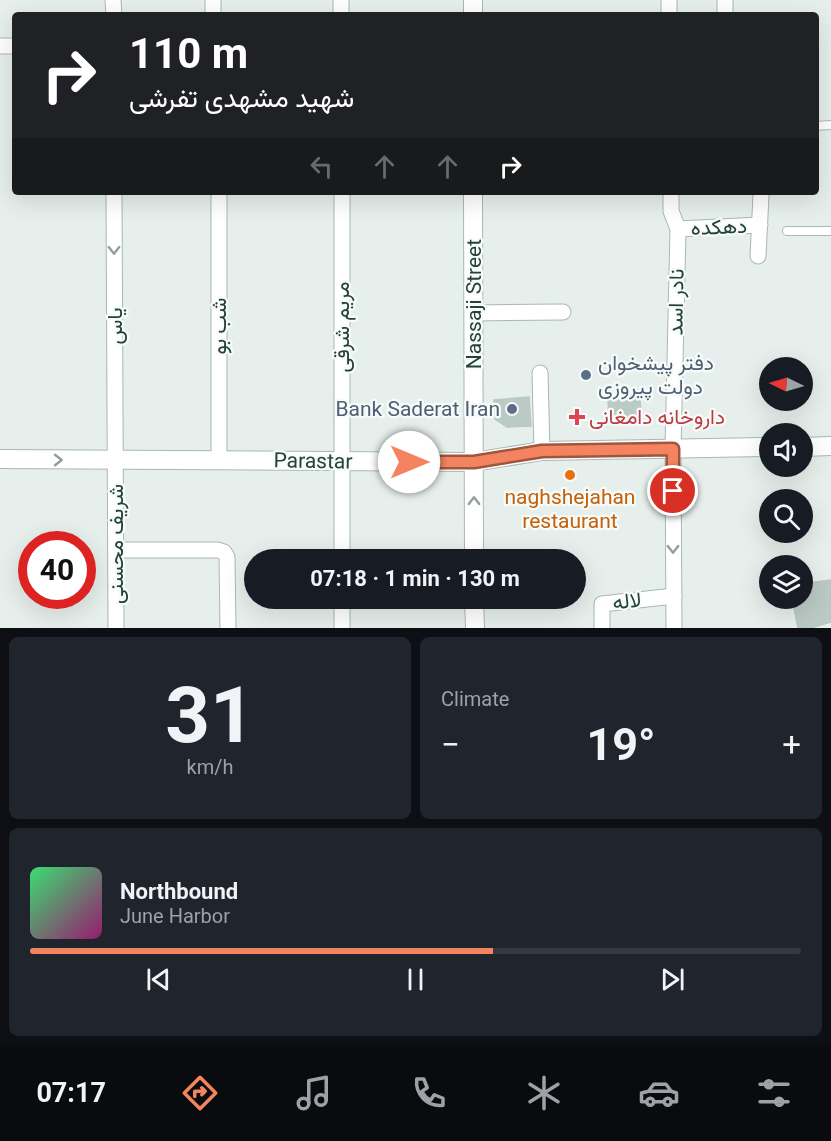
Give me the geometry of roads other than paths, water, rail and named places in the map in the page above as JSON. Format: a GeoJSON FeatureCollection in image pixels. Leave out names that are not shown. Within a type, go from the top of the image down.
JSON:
{"type":"FeatureCollection","features":[{"type":"Feature","properties":{"kind":"street","name":"یاس"},"geometry":{"type":"LineString","coordinates":[[114,195],[116,460]]}},
{"type":"Feature","properties":{"kind":"street","name":"شب بو"},"geometry":{"type":"LineString","coordinates":[[219,195],[219,459]]}},
{"type":"Feature","properties":{"kind":"street","name":"مریم شرقی"},"geometry":{"type":"LineString","coordinates":[[342,195],[342,549]]}},
{"type":"Feature","properties":{"kind":"street","name":"Nassaji Street"},"geometry":{"type":"LineString","coordinates":[[473,195],[474,549]]}},
{"type":"Feature","properties":{"kind":"street","name":"نادر اسد"},"geometry":{"type":"LineString","coordinates":[[671,195],[671,211],[678,229],[673,449],[674,628]]}},
{"type":"Feature","properties":{"kind":"street"},"geometry":{"type":"LineString","coordinates":[[758,256],[761,195]]}},
{"type":"Feature","properties":{"kind":"street","name":"دهکده"},"geometry":{"type":"LineString","coordinates":[[678,229],[760,225]]}},
{"type":"Feature","properties":{"kind":"street"},"geometry":{"type":"LineString","coordinates":[[474,314],[563,312]]}},
{"type":"Feature","properties":{"kind":"street"},"geometry":{"type":"LineString","coordinates":[[540,373],[542,451]]}},
{"type":"Feature","properties":{"kind":"street"},"geometry":{"type":"LineString","coordinates":[[813,447],[831,446]]}},
{"type":"Feature","properties":{"kind":"street","name":"Parastar"},"geometry":{"type":"LineString","coordinates":[[0,459],[474,462],[542,451],[759,447]]}},
{"type":"Feature","properties":{"kind":"street","name":"شریف محسنی"},"geometry":{"type":"LineString","coordinates":[[116,460],[116,628]]}},
{"type":"Feature","properties":{"kind":"street"},"geometry":{"type":"LineString","coordinates":[[116,550],[218,550],[224,552],[227,557],[228,628]]}},
{"type":"Feature","properties":{"kind":"street","name":"لاله"},"geometry":{"type":"LineString","coordinates":[[602,626],[602,604],[674,596]]}},
{"type":"Feature","properties":{"kind":"street"},"geometry":{"type":"LineString","coordinates":[[342,609],[342,628]]}},
{"type":"Feature","properties":{"kind":"street"},"geometry":{"type":"LineString","coordinates":[[474,609],[475,628]]}},
{"type":"Feature","properties":{"kind":"lane"},"geometry":{"type":"LineString","coordinates":[[787,231],[831,231]]}},
{"type":"Feature","properties":{"kind":"place","name":"دفتر پیشخوان دولت پیروزی"},"geometry":{"type":"Point","coordinates":[586,375]}},
{"type":"Feature","properties":{"kind":"place","name":"Bank Saderat Iran"},"geometry":{"type":"Point","coordinates":[512,409]}},
{"type":"Feature","properties":{"kind":"place","name":"داروخانه دامغانی"},"geometry":{"type":"Point","coordinates":[577,417]}},
{"type":"Feature","properties":{"kind":"place","name":"naghshejahan restaurant"},"geometry":{"type":"Point","coordinates":[570,475]}}]}
